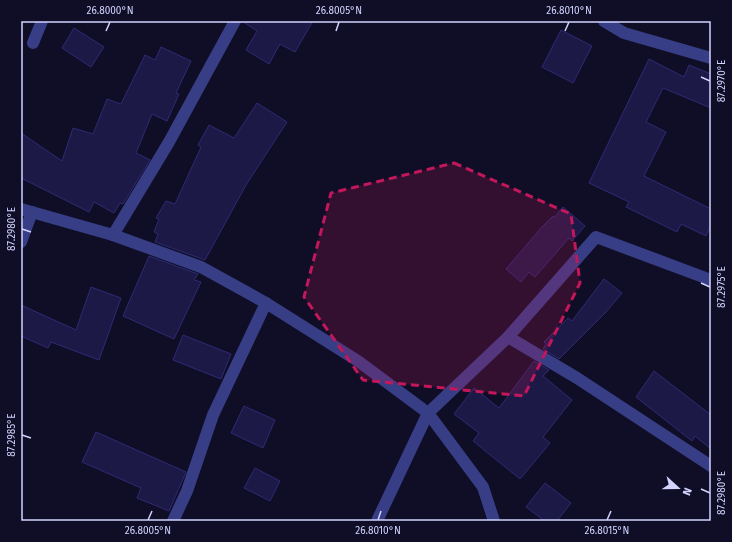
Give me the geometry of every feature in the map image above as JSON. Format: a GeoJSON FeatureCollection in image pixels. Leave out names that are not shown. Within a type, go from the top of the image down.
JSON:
{"type":"FeatureCollection","features":[{"type":"Feature","properties":{"kind":"street"},"geometry":{"type":"LineString","coordinates":[[34,43],[42,21]]}},
{"type":"Feature","properties":{"kind":"street"},"geometry":{"type":"LineString","coordinates":[[113,235],[169,142],[235,21]]}},
{"type":"Feature","properties":{"kind":"street"},"geometry":{"type":"LineString","coordinates":[[604,21],[624,33],[711,58]]}},
{"type":"Feature","properties":{"kind":"street"},"geometry":{"type":"LineString","coordinates":[[21,242],[27,211],[113,235],[201,267],[266,303],[358,361],[428,413],[483,487],[494,521]]}},
{"type":"Feature","properties":{"kind":"street"},"geometry":{"type":"LineString","coordinates":[[377,521],[428,413],[508,337],[596,237],[711,280]]}},
{"type":"Feature","properties":{"kind":"street"},"geometry":{"type":"LineString","coordinates":[[173,521],[187,492],[214,415],[266,303]]}},
{"type":"Feature","properties":{"kind":"street"},"geometry":{"type":"LineString","coordinates":[[508,337],[577,378],[711,466]]}},
{"type":"Feature","properties":{"kind":"highlighted area"},"geometry":{"type":"Polygon","coordinates":[[[454,163],[571,214],[580,283],[524,396],[363,380],[304,297],[331,193],[454,163]]]}},
{"type":"Feature","properties":{"kind":"building"},"geometry":{"type":"Polygon","coordinates":[[[242,21],[313,21],[295,52],[280,44],[269,64],[246,50],[257,31],[242,21]]]}},
{"type":"Feature","properties":{"kind":"building"},"geometry":{"type":"Polygon","coordinates":[[[74,28],[104,47],[91,67],[62,48],[74,28]]]}},
{"type":"Feature","properties":{"kind":"building"},"geometry":{"type":"Polygon","coordinates":[[[561,30],[592,46],[573,83],[542,67],[561,30]]]}},
{"type":"Feature","properties":{"kind":"building"},"geometry":{"type":"Polygon","coordinates":[[[161,47],[191,61],[176,93],[179,94],[167,121],[152,114],[136,153],[150,160],[123,204],[120,203],[114,213],[94,202],[89,212],[21,178],[21,133],[62,161],[73,128],[93,134],[107,99],[121,104],[145,55],[155,60],[161,47]]]}},
{"type":"Feature","properties":{"kind":"building"},"geometry":{"type":"Polygon","coordinates":[[[649,59],[684,77],[689,65],[711,74],[711,108],[663,88],[646,122],[666,132],[644,176],[711,209],[711,224],[706,236],[681,224],[677,232],[626,207],[629,202],[589,183],[649,59]]]}},
{"type":"Feature","properties":{"kind":"building"},"geometry":{"type":"Polygon","coordinates":[[[257,103],[287,122],[246,185],[205,260],[155,242],[158,234],[154,232],[159,219],[156,218],[166,201],[175,204],[201,147],[198,145],[209,125],[234,138],[257,103]]]}},
{"type":"Feature","properties":{"kind":"building"},"geometry":{"type":"Polygon","coordinates":[[[563,207],[585,226],[572,241],[569,238],[535,277],[529,272],[521,282],[506,269],[541,228],[553,216],[554,218],[563,207]]]}},
{"type":"Feature","properties":{"kind":"building"},"geometry":{"type":"Polygon","coordinates":[[[149,256],[198,274],[194,280],[201,282],[174,339],[123,316],[149,256]]]}},
{"type":"Feature","properties":{"kind":"building"},"geometry":{"type":"Polygon","coordinates":[[[604,279],[622,293],[606,312],[559,359],[543,349],[546,344],[544,342],[568,318],[572,321],[604,279]]]}},
{"type":"Feature","properties":{"kind":"building"},"geometry":{"type":"Polygon","coordinates":[[[91,287],[121,298],[99,360],[51,342],[48,348],[21,336],[21,305],[76,330],[91,287]]]}},
{"type":"Feature","properties":{"kind":"building"},"geometry":{"type":"Polygon","coordinates":[[[183,335],[231,354],[221,379],[173,360],[183,335]]]}},
{"type":"Feature","properties":{"kind":"building"},"geometry":{"type":"Polygon","coordinates":[[[534,361],[549,370],[543,376],[572,400],[543,437],[550,443],[520,479],[473,441],[479,433],[454,414],[474,388],[499,408],[534,361]]]}},
{"type":"Feature","properties":{"kind":"building"},"geometry":{"type":"Polygon","coordinates":[[[654,371],[711,415],[711,449],[695,436],[692,441],[636,397],[654,371]]]}},
{"type":"Feature","properties":{"kind":"building"},"geometry":{"type":"Polygon","coordinates":[[[244,406],[275,420],[263,448],[231,433],[244,406]]]}},
{"type":"Feature","properties":{"kind":"building"},"geometry":{"type":"Polygon","coordinates":[[[96,432],[186,472],[169,511],[137,498],[141,488],[82,462],[96,432]]]}},
{"type":"Feature","properties":{"kind":"building"},"geometry":{"type":"Polygon","coordinates":[[[255,468],[280,481],[270,501],[244,488],[255,468]]]}},
{"type":"Feature","properties":{"kind":"building"},"geometry":{"type":"Polygon","coordinates":[[[545,483],[571,503],[557,521],[545,521],[526,507],[545,483]]]}}]}
